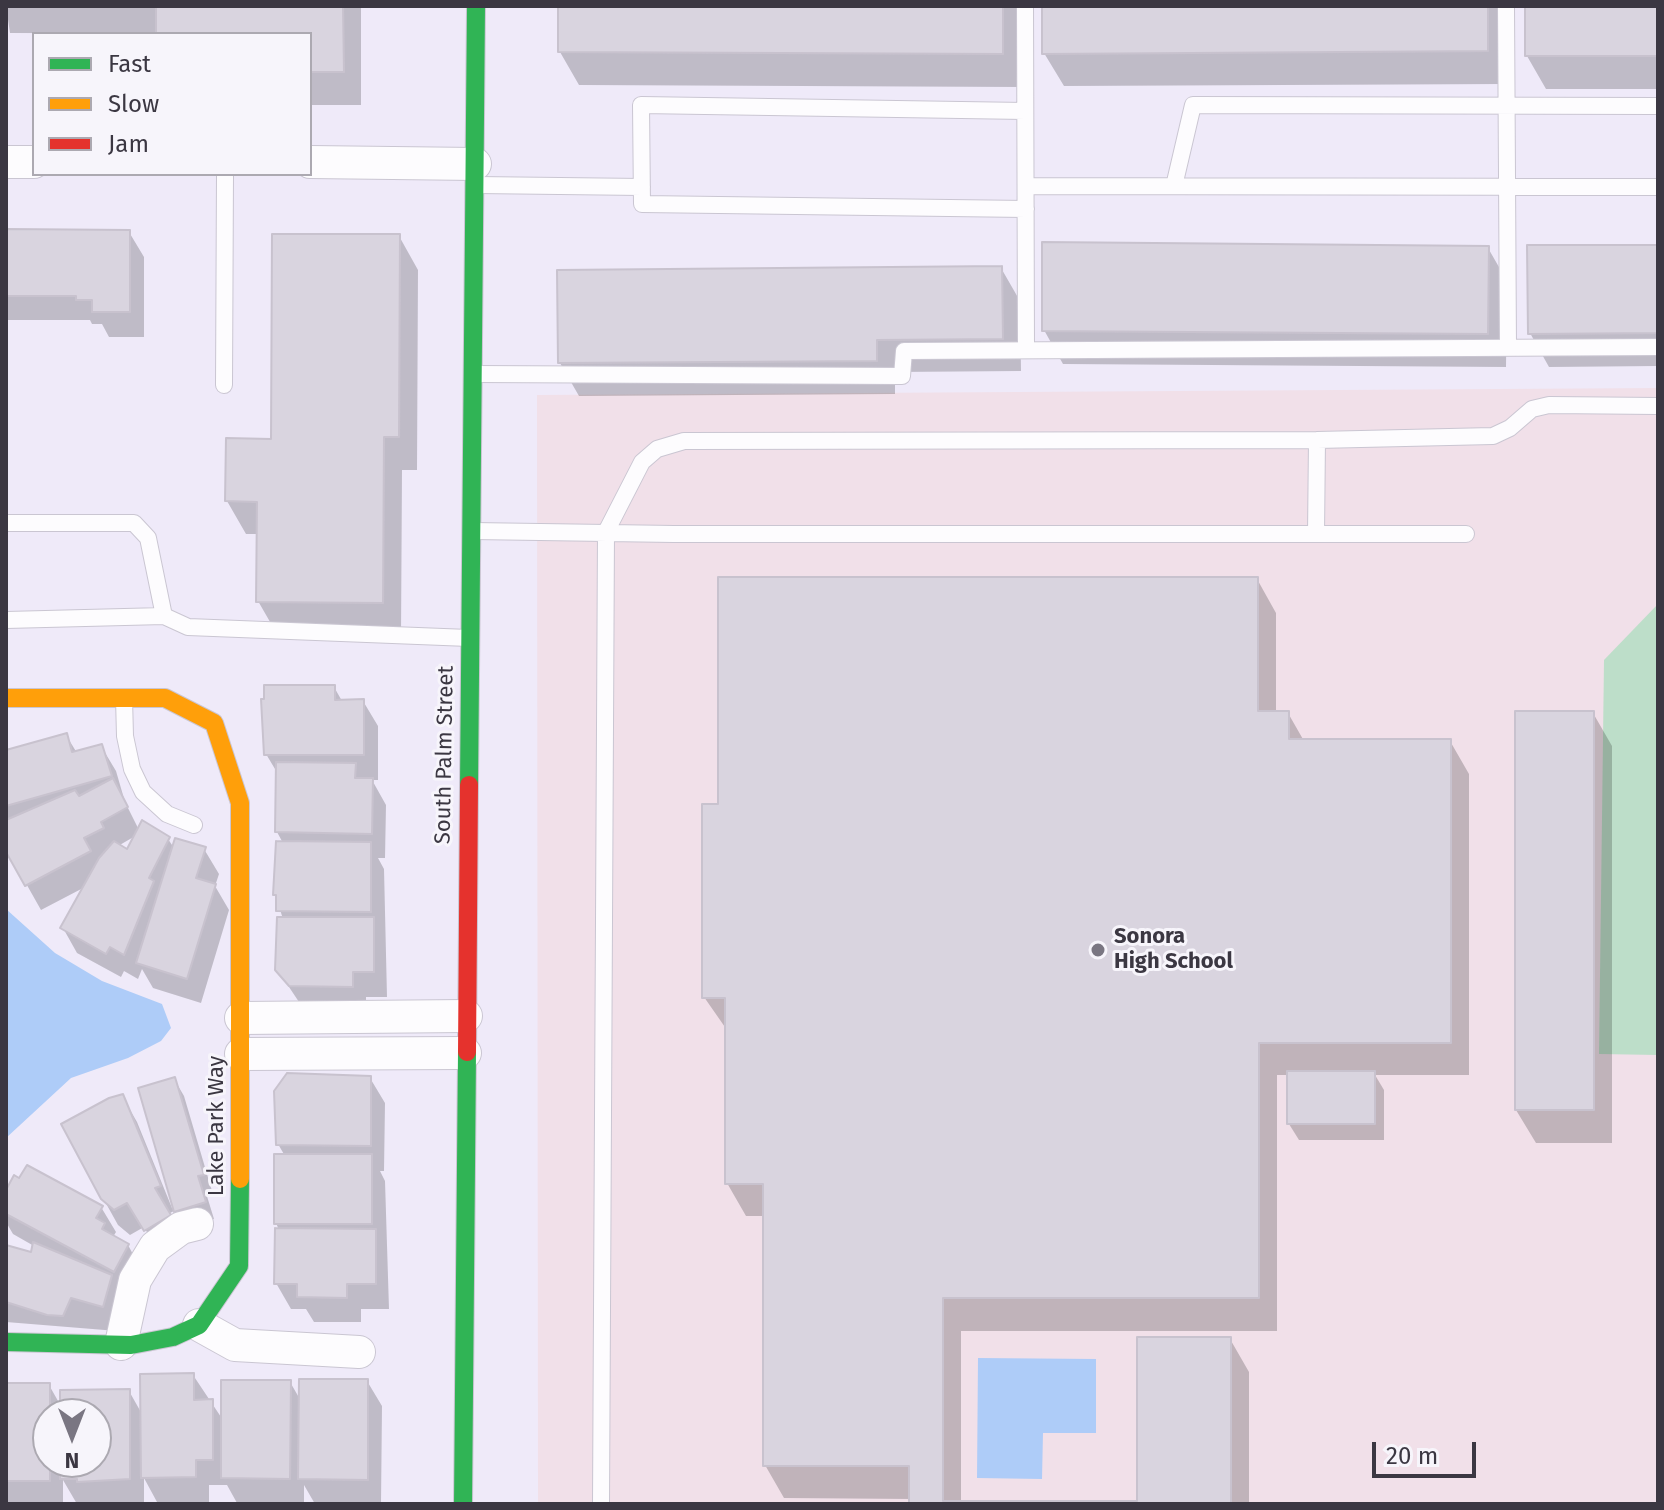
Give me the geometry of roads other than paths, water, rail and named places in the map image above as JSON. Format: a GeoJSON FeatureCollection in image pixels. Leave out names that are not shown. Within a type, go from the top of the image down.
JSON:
{"type":"FeatureCollection","features":[{"type":"Feature","properties":{"kind":"street","name":"South Palm Street"},"geometry":{"type":"LineString","coordinates":[[463,1504],[476,6]]}},
{"type":"Feature","properties":{"kind":"street"},"geometry":{"type":"LineString","coordinates":[[6,162],[32,162]]}},
{"type":"Feature","properties":{"kind":"street"},"geometry":{"type":"LineString","coordinates":[[312,162],[475,174]]}},
{"type":"Feature","properties":{"kind":"street"},"geometry":{"type":"LineString","coordinates":[[6,698],[124,698]]}},
{"type":"Feature","properties":{"kind":"street","name":"Lake Park Way"},"geometry":{"type":"LineString","coordinates":[[124,698],[165,698],[214,723],[240,803],[239,1266],[199,1325]]}},
{"type":"Feature","properties":{"kind":"street"},"geometry":{"type":"LineString","coordinates":[[241,1018],[466,1016]]}},
{"type":"Feature","properties":{"kind":"street"},"geometry":{"type":"LineString","coordinates":[[241,1054],[465,1053]]}},
{"type":"Feature","properties":{"kind":"street"},"geometry":{"type":"LineString","coordinates":[[121,1344],[135,1280],[155,1247],[181,1228],[197,1224]]}},
{"type":"Feature","properties":{"kind":"street"},"geometry":{"type":"LineString","coordinates":[[6,1342],[121,1344],[173,1337],[199,1325],[235,1345],[359,1352]]}},
{"type":"Feature","properties":{"kind":"lane"},"geometry":{"type":"LineString","coordinates":[[1025,6],[1026,350]]}},
{"type":"Feature","properties":{"kind":"lane"},"geometry":{"type":"LineString","coordinates":[[1506,6],[1508,348]]}},
{"type":"Feature","properties":{"kind":"lane"},"geometry":{"type":"LineString","coordinates":[[1025,111],[641,105],[642,204],[1026,209]]}},
{"type":"Feature","properties":{"kind":"lane"},"geometry":{"type":"LineString","coordinates":[[1174,186],[1193,105],[1658,106]]}},
{"type":"Feature","properties":{"kind":"lane"},"geometry":{"type":"LineString","coordinates":[[475,174],[642,187]]}},
{"type":"Feature","properties":{"kind":"lane"},"geometry":{"type":"LineString","coordinates":[[224,385],[225,176]]}},
{"type":"Feature","properties":{"kind":"lane"},"geometry":{"type":"LineString","coordinates":[[1026,186],[1658,187]]}},
{"type":"Feature","properties":{"kind":"lane"},"geometry":{"type":"LineString","coordinates":[[473,374],[902,376],[904,351],[1658,347]]}},
{"type":"Feature","properties":{"kind":"lane"},"geometry":{"type":"LineString","coordinates":[[601,1504],[606,532],[642,462],[657,449],[684,441],[1317,440],[1493,436],[1510,428],[1532,409],[1549,405],[1658,406]]}},
{"type":"Feature","properties":{"kind":"lane"},"geometry":{"type":"LineString","coordinates":[[1316,534],[1317,440]]}},
{"type":"Feature","properties":{"kind":"lane"},"geometry":{"type":"LineString","coordinates":[[6,523],[134,523],[148,538],[164,616]]}},
{"type":"Feature","properties":{"kind":"lane"},"geometry":{"type":"LineString","coordinates":[[472,531],[1466,534]]}},
{"type":"Feature","properties":{"kind":"lane"},"geometry":{"type":"LineString","coordinates":[[6,620],[164,616],[188,627],[470,638]]}},
{"type":"Feature","properties":{"kind":"lane"},"geometry":{"type":"LineString","coordinates":[[124,698],[125,736],[132,769],[143,792],[167,814],[194,825]]}},
{"type":"Feature","properties":{"kind":"water"},"geometry":{"type":"Polygon","coordinates":[[[6,909],[55,953],[102,981],[162,1004],[171,1028],[161,1041],[128,1058],[71,1078],[6,1138],[6,909]]]}},
{"type":"Feature","properties":{"kind":"water"},"geometry":{"type":"Polygon","coordinates":[[[978,1358],[1096,1359],[1096,1433],[1043,1433],[1042,1479],[977,1478],[978,1358]]]}},
{"type":"Feature","properties":{"kind":"place","name":"Sonora High School"},"geometry":{"type":"Point","coordinates":[1098,950]}}]}
